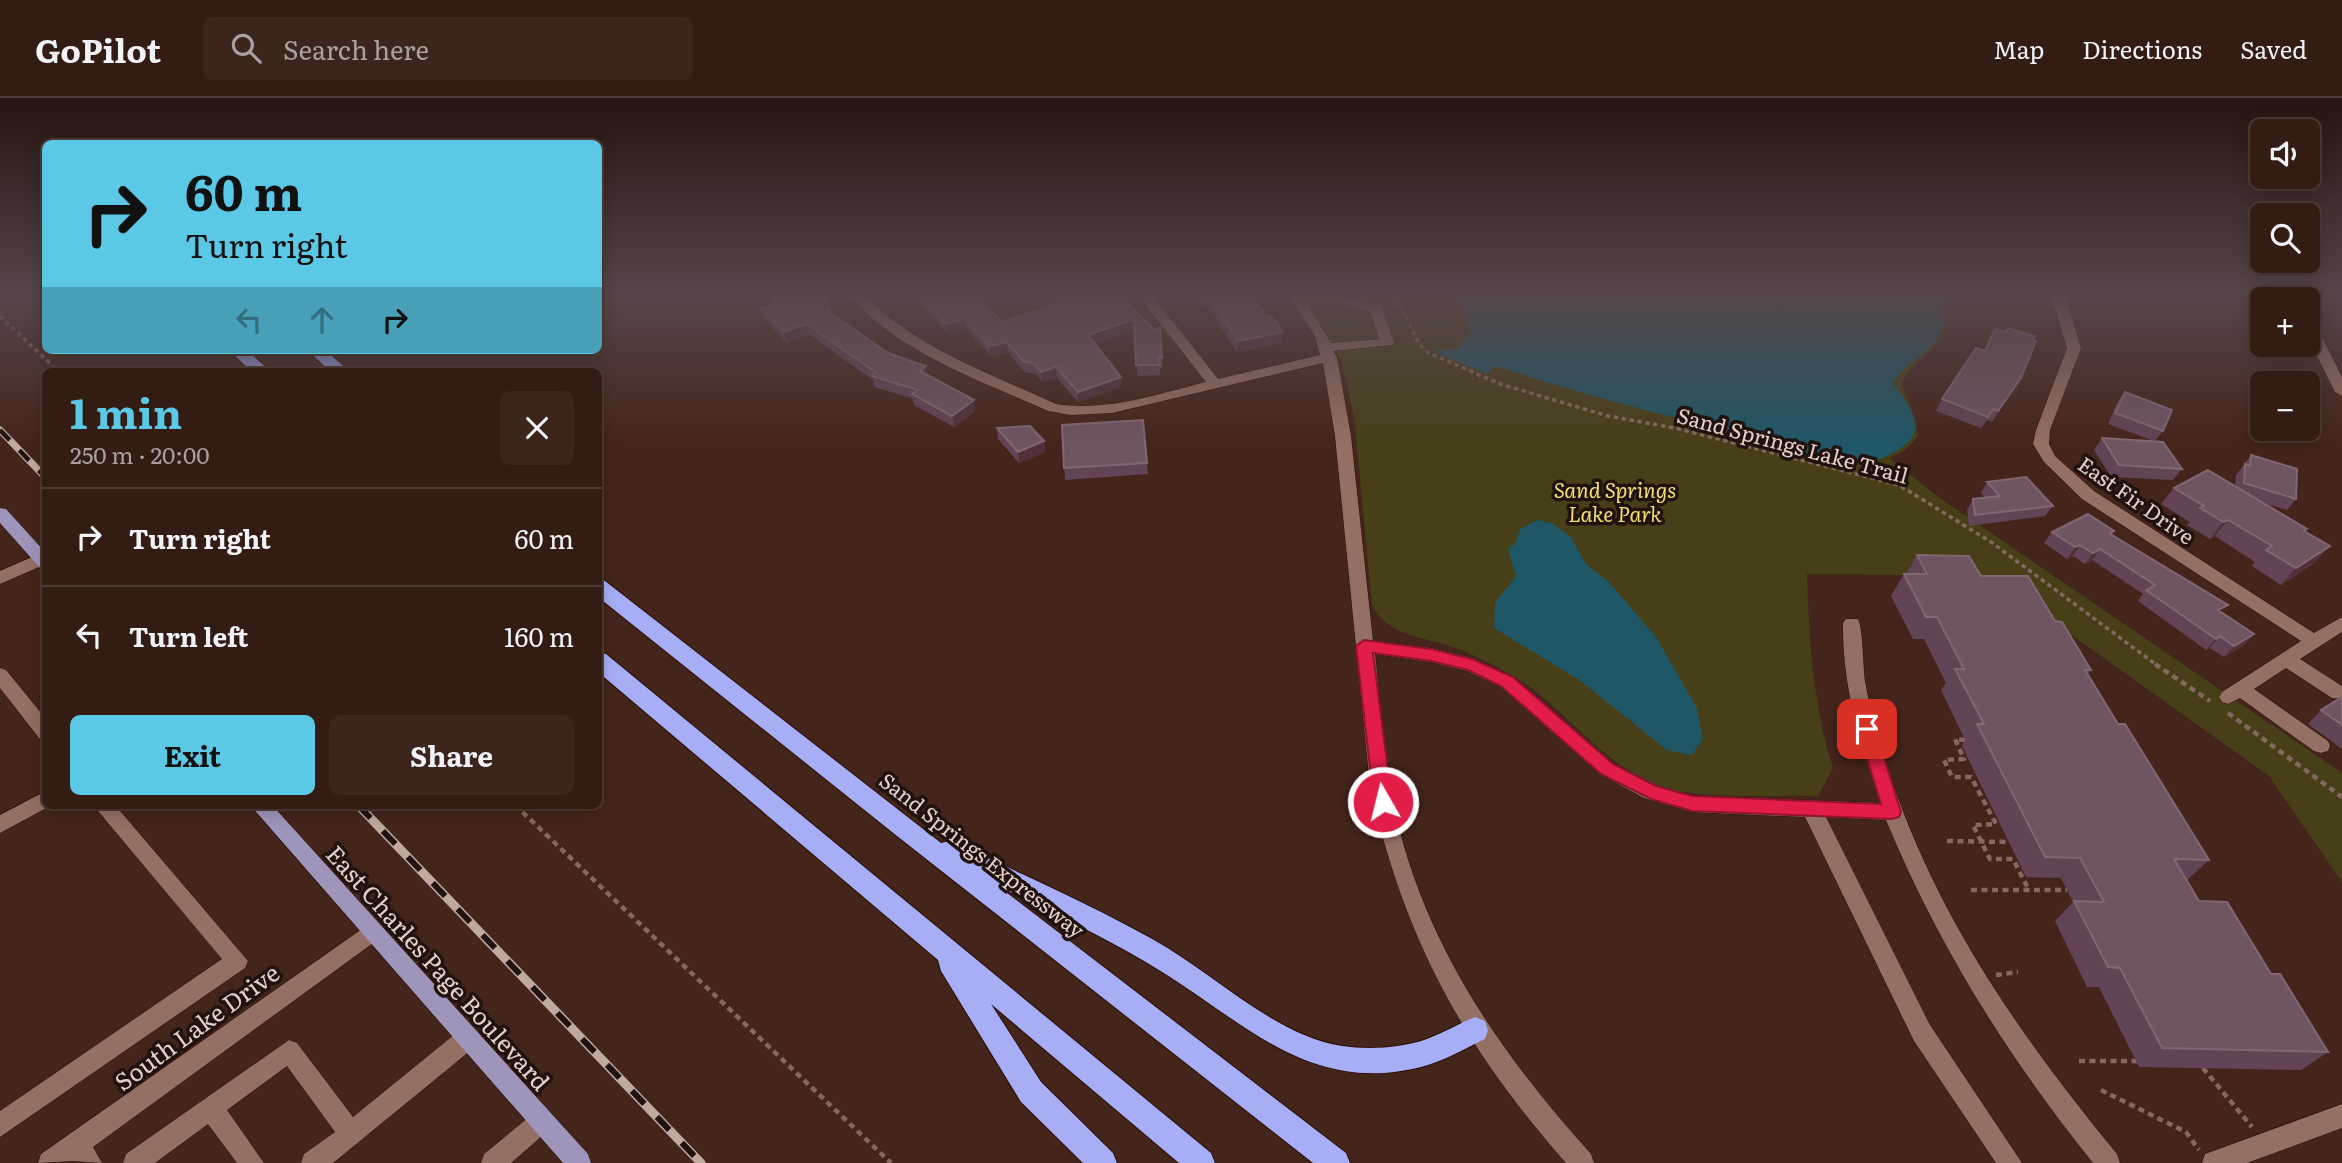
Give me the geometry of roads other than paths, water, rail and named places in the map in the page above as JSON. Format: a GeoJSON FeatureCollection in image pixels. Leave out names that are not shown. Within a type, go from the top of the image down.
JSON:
{"type":"FeatureCollection","features":[{"type":"Feature","properties":{"kind":"highway"},"geometry":{"type":"LineString","coordinates":[[242,354],[258,368]]}},
{"type":"Feature","properties":{"kind":"highway"},"geometry":{"type":"LineString","coordinates":[[320,354],[336,368]]}},
{"type":"Feature","properties":{"kind":"highway","name":"Sand Springs Expressway"},"geometry":{"type":"LineString","coordinates":[[602,589],[905,829],[1336,1163]]}},
{"type":"Feature","properties":{"kind":"highway"},"geometry":{"type":"LineString","coordinates":[[602,663],[1201,1163]]}},
{"type":"Feature","properties":{"kind":"highway"},"geometry":{"type":"LineString","coordinates":[[905,829],[1147,949],[1284,1040],[1310,1052],[1335,1059],[1381,1062],[1423,1054],[1475,1030]]}},
{"type":"Feature","properties":{"kind":"highway"},"geometry":{"type":"LineString","coordinates":[[939,946],[1031,1092],[1103,1163]]}},
{"type":"Feature","properties":{"kind":"main road"},"geometry":{"type":"LineString","coordinates":[[0,513],[42,561]]}},
{"type":"Feature","properties":{"kind":"main road","name":"East Charles Page Boulevard"},"geometry":{"type":"LineString","coordinates":[[264,809],[579,1163]]}},
{"type":"Feature","properties":{"kind":"street"},"geometry":{"type":"LineString","coordinates":[[924,345],[1053,408],[1071,413],[1093,413],[1328,353],[1373,345]]}},
{"type":"Feature","properties":{"kind":"street"},"geometry":{"type":"LineString","coordinates":[[1184,345],[1214,384]]}},
{"type":"Feature","properties":{"kind":"street"},"geometry":{"type":"LineString","coordinates":[[1324,345],[1343,436],[1380,786],[1389,835],[1408,897],[1434,958],[1475,1030],[1545,1124],[1581,1163]]}},
{"type":"Feature","properties":{"kind":"street","name":"East Fir Drive"},"geometry":{"type":"LineString","coordinates":[[2073,345],[2043,430],[2041,444],[2049,459],[2088,495],[2332,634]]}},
{"type":"Feature","properties":{"kind":"street"},"geometry":{"type":"LineString","coordinates":[[2320,347],[2342,392]]}},
{"type":"Feature","properties":{"kind":"street"},"geometry":{"type":"LineString","coordinates":[[0,578],[42,562]]}},
{"type":"Feature","properties":{"kind":"street"},"geometry":{"type":"LineString","coordinates":[[1852,623],[1860,705],[1892,812],[1934,902],[1982,990],[2012,1038],[2108,1163]]}},
{"type":"Feature","properties":{"kind":"street"},"geometry":{"type":"LineString","coordinates":[[2322,746],[2234,693],[2332,634]]}},
{"type":"Feature","properties":{"kind":"street"},"geometry":{"type":"LineString","coordinates":[[1364,646],[1431,655],[1472,665],[1507,682],[1607,769],[1651,792],[1692,804],[1892,812]]}},
{"type":"Feature","properties":{"kind":"street"},"geometry":{"type":"LineString","coordinates":[[2287,660],[2338,693]]}},
{"type":"Feature","properties":{"kind":"street"},"geometry":{"type":"LineString","coordinates":[[0,675],[42,728]]}},
{"type":"Feature","properties":{"kind":"street"},"geometry":{"type":"LineString","coordinates":[[0,825],[42,801]]}},
{"type":"Feature","properties":{"kind":"street"},"geometry":{"type":"LineString","coordinates":[[0,1125],[237,961],[106,809]]}},
{"type":"Feature","properties":{"kind":"street"},"geometry":{"type":"LineString","coordinates":[[1812,810],[1922,1033],[2010,1163]]}},
{"type":"Feature","properties":{"kind":"street","name":"South Lake Drive"},"geometry":{"type":"LineString","coordinates":[[50,1163],[83,1154],[372,931]]}},
{"type":"Feature","properties":{"kind":"street"},"geometry":{"type":"LineString","coordinates":[[313,1163],[468,1038]]}},
{"type":"Feature","properties":{"kind":"street"},"geometry":{"type":"LineString","coordinates":[[135,1163],[289,1051],[351,1134]]}},
{"type":"Feature","properties":{"kind":"street"},"geometry":{"type":"LineString","coordinates":[[211,1108],[252,1163]]}},
{"type":"Feature","properties":{"kind":"street"},"geometry":{"type":"LineString","coordinates":[[2207,1158],[2266,1145],[2342,1116]]}},
{"type":"Feature","properties":{"kind":"street"},"geometry":{"type":"LineString","coordinates":[[494,1163],[542,1121]]}},
{"type":"Feature","properties":{"kind":"water"},"geometry":{"type":"Polygon","coordinates":[[[1461,345],[1932,345],[1892,383],[1914,417],[1911,439],[1887,456],[1870,461],[1840,460],[1790,449],[1591,395],[1500,367],[1493,367],[1487,374],[1432,351],[1457,349],[1461,345]]]}},
{"type":"Feature","properties":{"kind":"water"},"geometry":{"type":"Polygon","coordinates":[[[1537,520],[1552,523],[1571,537],[1586,564],[1608,581],[1656,637],[1696,706],[1703,739],[1692,755],[1667,750],[1578,679],[1494,628],[1495,603],[1516,576],[1508,549],[1516,543],[1520,529],[1537,520]]]}},
{"type":"Feature","properties":{"kind":"railway"},"geometry":{"type":"LineString","coordinates":[[0,430],[42,474]]}},
{"type":"Feature","properties":{"kind":"railway"},"geometry":{"type":"LineString","coordinates":[[362,809],[701,1163]]}},
{"type":"Feature","properties":{"kind":"park label","name":"Sand Springs Lake Park"},"geometry":{"type":"Point","coordinates":[1615,500]}}]}
